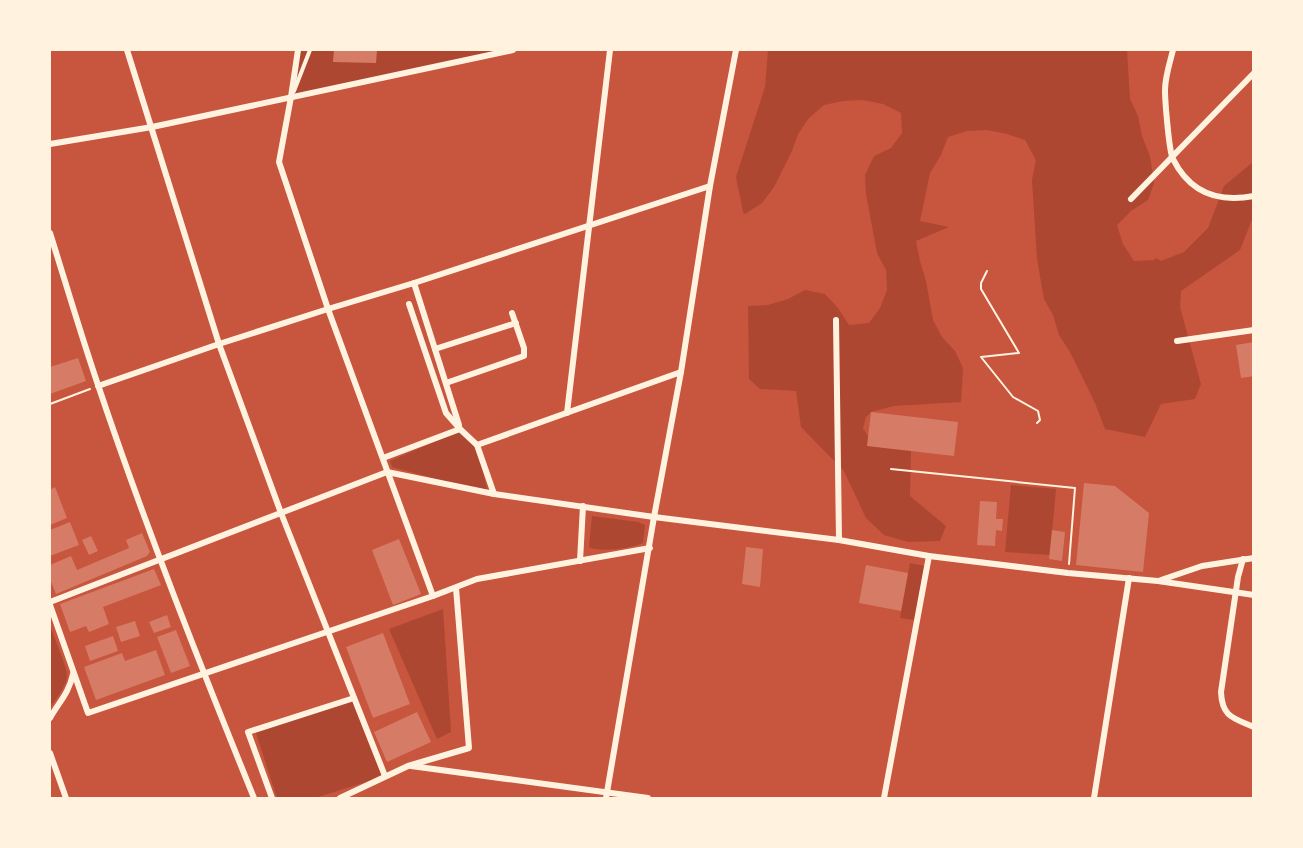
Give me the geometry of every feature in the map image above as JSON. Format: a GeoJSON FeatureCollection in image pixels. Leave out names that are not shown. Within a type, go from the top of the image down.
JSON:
{"type":"FeatureCollection","features":[{"type":"Feature","properties":{"kind":"street"},"geometry":{"type":"LineString","coordinates":[[128,50],[219,344],[281,513],[385,776]]}},
{"type":"Feature","properties":{"kind":"street"},"geometry":{"type":"LineString","coordinates":[[298,50],[279,162],[328,309],[434,596]]}},
{"type":"Feature","properties":{"kind":"street"},"geometry":{"type":"LineString","coordinates":[[50,144],[152,127],[513,50]]}},
{"type":"Feature","properties":{"kind":"street"},"geometry":{"type":"LineString","coordinates":[[567,413],[610,50]]}},
{"type":"Feature","properties":{"kind":"street"},"geometry":{"type":"LineString","coordinates":[[607,796],[681,372],[710,186],[736,50]]}},
{"type":"Feature","properties":{"kind":"street"},"geometry":{"type":"LineString","coordinates":[[1173,50],[1165,88],[1172,157],[1189,182],[1213,196],[1237,199],[1254,196]]}},
{"type":"Feature","properties":{"kind":"street"},"geometry":{"type":"LineString","coordinates":[[1131,200],[1254,73]]}},
{"type":"Feature","properties":{"kind":"street"},"geometry":{"type":"LineString","coordinates":[[98,386],[219,344],[710,186]]}},
{"type":"Feature","properties":{"kind":"street"},"geometry":{"type":"LineString","coordinates":[[50,233],[98,386],[160,559],[254,798]]}},
{"type":"Feature","properties":{"kind":"street"},"geometry":{"type":"LineString","coordinates":[[414,283],[460,429]]}},
{"type":"Feature","properties":{"kind":"street"},"geometry":{"type":"LineString","coordinates":[[409,304],[446,413],[477,445],[494,494]]}},
{"type":"Feature","properties":{"kind":"street"},"geometry":{"type":"LineString","coordinates":[[446,383],[524,356],[524,348],[512,313]]}},
{"type":"Feature","properties":{"kind":"street"},"geometry":{"type":"LineString","coordinates":[[836,320],[839,540]]}},
{"type":"Feature","properties":{"kind":"street"},"geometry":{"type":"LineString","coordinates":[[435,349],[516,323]]}},
{"type":"Feature","properties":{"kind":"street"},"geometry":{"type":"LineString","coordinates":[[1177,341],[1254,330]]}},
{"type":"Feature","properties":{"kind":"street"},"geometry":{"type":"LineString","coordinates":[[477,445],[681,372]]}},
{"type":"Feature","properties":{"kind":"street"},"geometry":{"type":"LineString","coordinates":[[382,458],[460,429]]}},
{"type":"Feature","properties":{"kind":"street"},"geometry":{"type":"LineString","coordinates":[[650,548],[477,579],[434,596],[88,713],[50,604],[387,471],[494,494],[654,518],[839,540],[928,556],[1158,581],[1254,595]]}},
{"type":"Feature","properties":{"kind":"street"},"geometry":{"type":"LineString","coordinates":[[580,561],[583,506]]}},
{"type":"Feature","properties":{"kind":"street"},"geometry":{"type":"LineString","coordinates":[[884,798],[928,556]]}},
{"type":"Feature","properties":{"kind":"street"},"geometry":{"type":"LineString","coordinates":[[1158,581],[1202,567],[1254,558]]}},
{"type":"Feature","properties":{"kind":"street"},"geometry":{"type":"LineString","coordinates":[[1243,559],[1235,592],[1221,704],[1230,716],[1254,727]]}},
{"type":"Feature","properties":{"kind":"street"},"geometry":{"type":"LineString","coordinates":[[1094,798],[1129,578]]}},
{"type":"Feature","properties":{"kind":"street"},"geometry":{"type":"LineString","coordinates":[[340,798],[408,766],[469,748],[456,588]]}},
{"type":"Feature","properties":{"kind":"street"},"geometry":{"type":"LineString","coordinates":[[50,718],[70,685],[73,671]]}},
{"type":"Feature","properties":{"kind":"street"},"geometry":{"type":"LineString","coordinates":[[272,798],[248,732],[354,698]]}},
{"type":"Feature","properties":{"kind":"street"},"geometry":{"type":"LineString","coordinates":[[50,713],[57,707]]}},
{"type":"Feature","properties":{"kind":"street"},"geometry":{"type":"LineString","coordinates":[[50,753],[66,798]]}},
{"type":"Feature","properties":{"kind":"street"},"geometry":{"type":"LineString","coordinates":[[408,766],[607,796],[648,798]]}},
{"type":"Feature","properties":{"kind":"lane"},"geometry":{"type":"LineString","coordinates":[[291,97],[310,50]]}},
{"type":"Feature","properties":{"kind":"path"},"geometry":{"type":"LineString","coordinates":[[987,271],[981,283],[981,289],[1019,353],[981,357],[1013,397],[1038,411],[1040,420],[1037,423]]}},
{"type":"Feature","properties":{"kind":"path"},"geometry":{"type":"LineString","coordinates":[[50,404],[98,386]]}},
{"type":"Feature","properties":{"kind":"path"},"geometry":{"type":"LineString","coordinates":[[891,469],[1076,488],[1068,573]]}},
{"type":"Feature","properties":{"kind":"shaded area"},"geometry":{"type":"Polygon","coordinates":[[[300,50],[508,50],[293,96],[300,50]]]}},
{"type":"Feature","properties":{"kind":"shaded area"},"geometry":{"type":"Polygon","coordinates":[[[768,50],[1127,50],[1130,99],[1138,116],[1142,136],[1150,156],[1154,183],[1148,200],[1131,211],[1117,225],[1123,244],[1134,261],[1156,258],[1161,261],[1184,252],[1208,228],[1224,186],[1253,162],[1253,217],[1240,250],[1181,291],[1180,307],[1201,384],[1195,399],[1161,404],[1145,437],[1105,429],[1095,403],[1059,335],[1053,315],[1044,299],[1037,259],[1032,180],[1036,160],[1025,140],[1007,134],[987,130],[967,131],[948,137],[930,173],[920,221],[949,227],[916,241],[933,320],[942,337],[955,351],[963,368],[961,402],[894,406],[871,412],[866,417],[863,428],[868,436],[901,442],[911,451],[910,496],[946,526],[940,541],[908,542],[884,535],[866,518],[844,471],[801,427],[796,391],[760,389],[749,379],[748,306],[768,305],[788,299],[805,290],[825,294],[849,325],[869,323],[880,308],[887,290],[886,270],[877,253],[866,194],[865,175],[874,156],[891,148],[902,133],[901,113],[883,104],[863,100],[824,105],[809,118],[798,134],[774,187],[762,203],[745,214],[736,177],[765,87],[768,50]]]}},
{"type":"Feature","properties":{"kind":"shaded area"},"geometry":{"type":"Polygon","coordinates":[[[461,430],[477,445],[488,493],[392,467],[390,461],[461,430]]]}},
{"type":"Feature","properties":{"kind":"shaded area"},"geometry":{"type":"Polygon","coordinates":[[[1011,485],[1056,489],[1050,555],[1005,552],[1011,485]]]}},
{"type":"Feature","properties":{"kind":"shaded area"},"geometry":{"type":"Polygon","coordinates":[[[592,516],[645,525],[643,543],[616,549],[601,550],[589,547],[592,516]]]}},
{"type":"Feature","properties":{"kind":"shaded area"},"geometry":{"type":"Polygon","coordinates":[[[910,563],[924,566],[915,620],[900,618],[910,563]]]}},
{"type":"Feature","properties":{"kind":"shaded area"},"geometry":{"type":"Polygon","coordinates":[[[443,609],[451,732],[437,739],[389,629],[443,609]]]}},
{"type":"Feature","properties":{"kind":"shaded area"},"geometry":{"type":"Polygon","coordinates":[[[50,625],[67,677],[60,693],[50,706],[50,625]]]}},
{"type":"Feature","properties":{"kind":"shaded area"},"geometry":{"type":"Polygon","coordinates":[[[354,698],[385,776],[315,798],[277,798],[255,730],[354,698]]]}},
{"type":"Feature","properties":{"kind":"building"},"geometry":{"type":"Polygon","coordinates":[[[334,50],[377,50],[376,63],[333,62],[334,50]]]}},
{"type":"Feature","properties":{"kind":"building"},"geometry":{"type":"Polygon","coordinates":[[[1254,342],[1254,376],[1241,378],[1236,345],[1254,342]]]}},
{"type":"Feature","properties":{"kind":"building"},"geometry":{"type":"Polygon","coordinates":[[[78,358],[86,381],[50,394],[50,367],[78,358]]]}},
{"type":"Feature","properties":{"kind":"building"},"geometry":{"type":"Polygon","coordinates":[[[871,412],[958,422],[954,456],[867,446],[871,412]]]}},
{"type":"Feature","properties":{"kind":"building"},"geometry":{"type":"Polygon","coordinates":[[[1084,483],[1115,486],[1149,513],[1143,572],[1076,565],[1084,483]]]}},
{"type":"Feature","properties":{"kind":"building"},"geometry":{"type":"Polygon","coordinates":[[[55,487],[67,518],[50,525],[50,490],[55,487]]]}},
{"type":"Feature","properties":{"kind":"building"},"geometry":{"type":"Polygon","coordinates":[[[980,501],[997,502],[996,519],[1003,519],[1002,531],[996,530],[995,546],[977,545],[980,501]]]}},
{"type":"Feature","properties":{"kind":"building"},"geometry":{"type":"Polygon","coordinates":[[[70,522],[79,545],[50,556],[50,530],[70,522]]]}},
{"type":"Feature","properties":{"kind":"building"},"geometry":{"type":"Polygon","coordinates":[[[1052,530],[1065,532],[1062,561],[1049,559],[1052,530]]]}},
{"type":"Feature","properties":{"kind":"building"},"geometry":{"type":"Polygon","coordinates":[[[142,533],[150,552],[147,556],[56,594],[50,579],[50,565],[71,556],[77,570],[129,548],[126,540],[142,533]]]}},
{"type":"Feature","properties":{"kind":"building"},"geometry":{"type":"Polygon","coordinates":[[[91,536],[98,551],[89,555],[82,540],[91,536]]]}},
{"type":"Feature","properties":{"kind":"building"},"geometry":{"type":"Polygon","coordinates":[[[399,539],[421,594],[393,605],[372,550],[399,539]]]}},
{"type":"Feature","properties":{"kind":"building"},"geometry":{"type":"Polygon","coordinates":[[[746,547],[763,549],[760,587],[742,584],[746,547]]]}},
{"type":"Feature","properties":{"kind":"building"},"geometry":{"type":"Polygon","coordinates":[[[866,565],[908,573],[901,611],[859,603],[866,565]]]}},
{"type":"Feature","properties":{"kind":"building"},"geometry":{"type":"Polygon","coordinates":[[[154,569],[161,585],[103,607],[109,624],[89,632],[86,626],[70,632],[60,604],[154,569]]]}},
{"type":"Feature","properties":{"kind":"building"},"geometry":{"type":"Polygon","coordinates":[[[167,615],[171,627],[154,633],[149,622],[167,615]]]}},
{"type":"Feature","properties":{"kind":"building"},"geometry":{"type":"Polygon","coordinates":[[[135,621],[140,636],[121,642],[116,627],[135,621]]]}},
{"type":"Feature","properties":{"kind":"building"},"geometry":{"type":"Polygon","coordinates":[[[176,630],[190,666],[171,673],[157,637],[176,630]]]}},
{"type":"Feature","properties":{"kind":"building"},"geometry":{"type":"Polygon","coordinates":[[[383,633],[410,704],[373,718],[346,647],[383,633]]]}},
{"type":"Feature","properties":{"kind":"building"},"geometry":{"type":"Polygon","coordinates":[[[113,636],[118,651],[90,661],[85,646],[113,636]]]}},
{"type":"Feature","properties":{"kind":"building"},"geometry":{"type":"Polygon","coordinates":[[[156,650],[165,675],[96,700],[84,667],[122,653],[125,661],[156,650]]]}},
{"type":"Feature","properties":{"kind":"building"},"geometry":{"type":"Polygon","coordinates":[[[417,712],[431,742],[387,762],[374,732],[417,712]]]}}]}
